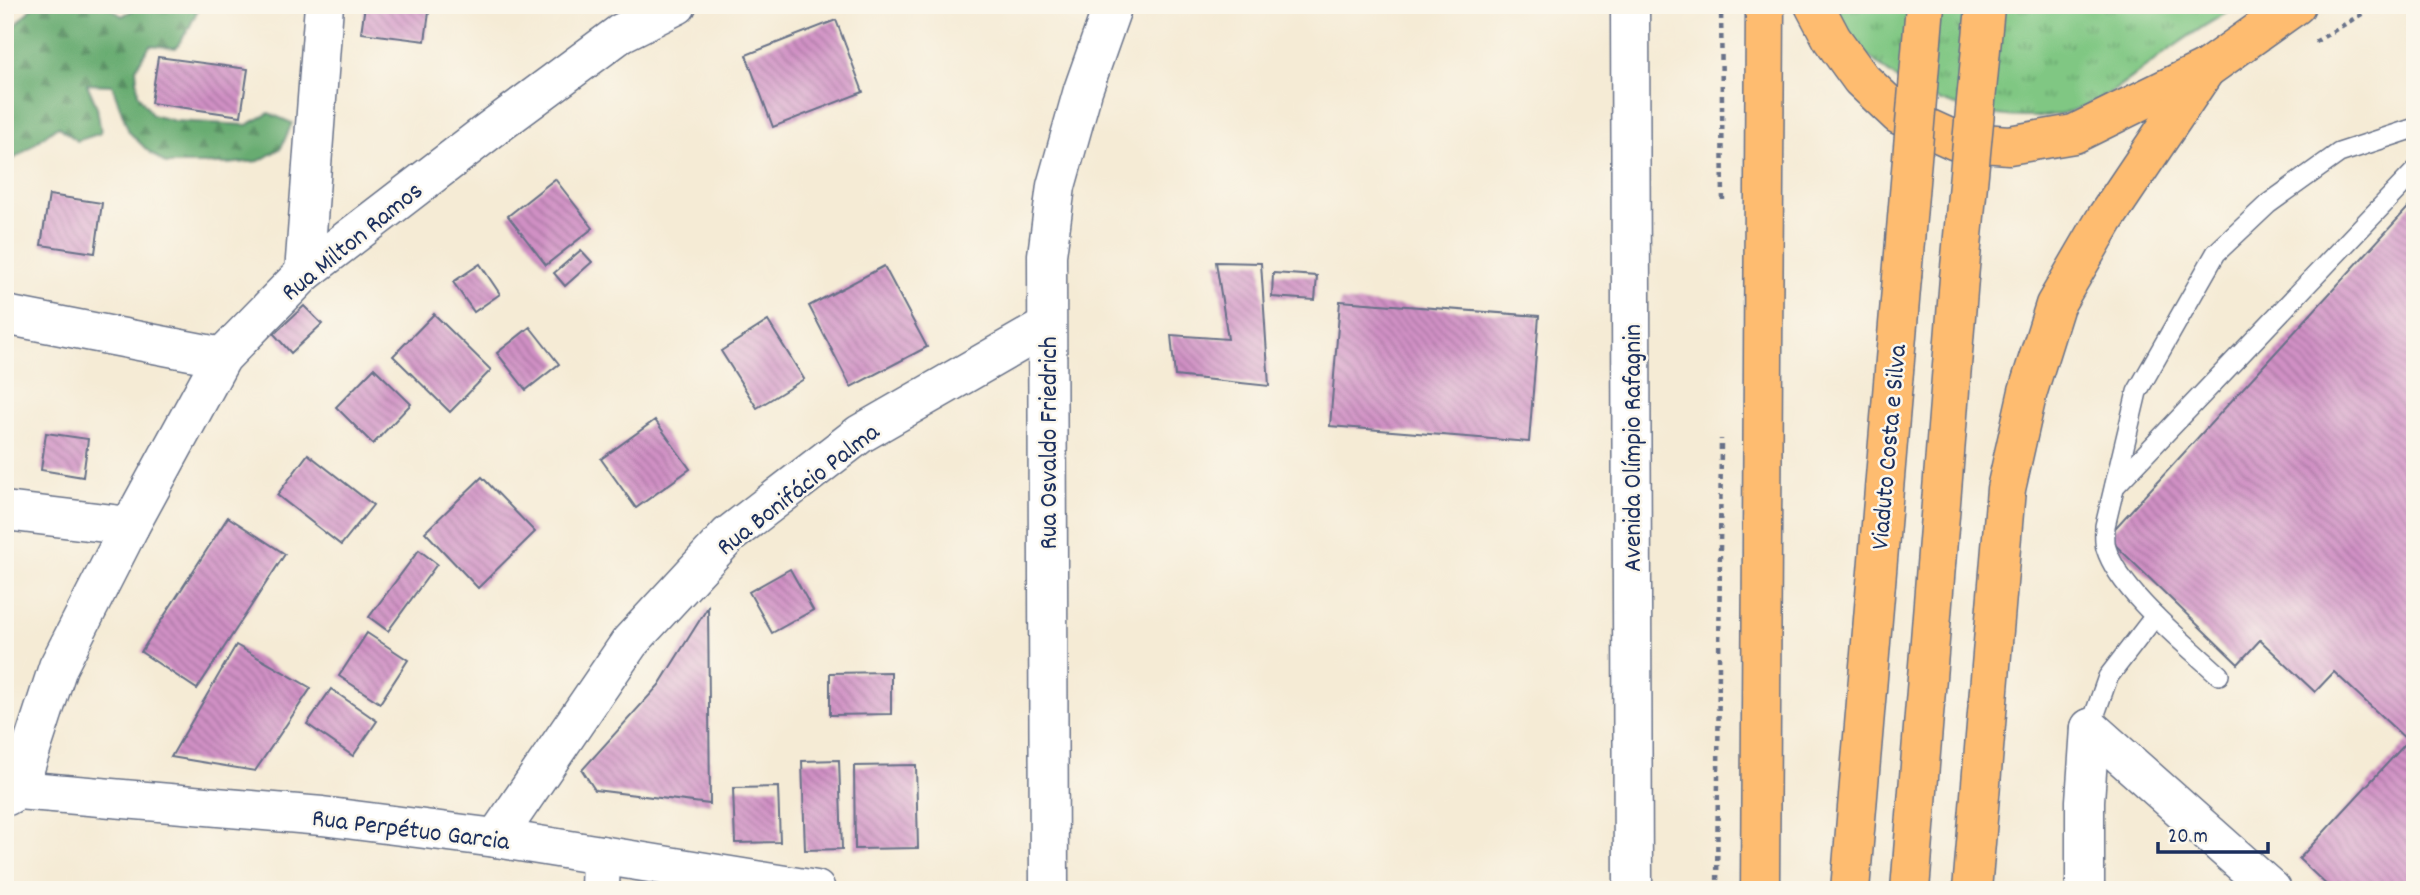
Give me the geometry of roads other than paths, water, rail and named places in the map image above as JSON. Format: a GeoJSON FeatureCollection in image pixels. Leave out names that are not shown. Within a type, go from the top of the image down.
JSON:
{"type":"FeatureCollection","features":[{"type":"Feature","properties":{"kind":"main road"},"geometry":{"type":"LineString","coordinates":[[1760,890],[1765,5]]}},
{"type":"Feature","properties":{"kind":"main road"},"geometry":{"type":"LineString","coordinates":[[1814,5],[1832,39],[1861,79],[1899,114],[1956,141],[2009,145],[2074,134],[2206,69],[2297,5]]}},
{"type":"Feature","properties":{"kind":"main road","name":"Viaduto Costa e Silva"},"geometry":{"type":"LineString","coordinates":[[1850,890],[1925,5]]}},
{"type":"Feature","properties":{"kind":"main road"},"geometry":{"type":"LineString","coordinates":[[1910,890],[1959,278],[1985,6]]}},
{"type":"Feature","properties":{"kind":"main road"},"geometry":{"type":"LineString","coordinates":[[1972,890],[2006,489],[2028,391],[2055,306],[2105,219],[2206,69]]}},
{"type":"Feature","properties":{"kind":"street"},"geometry":{"type":"LineString","coordinates":[[304,273],[324,5]]}},
{"type":"Feature","properties":{"kind":"street","name":"Rua Milton Ramos"},"geometry":{"type":"LineString","coordinates":[[12,794],[58,667],[130,526],[222,357],[304,273],[621,33],[677,5]]}},
{"type":"Feature","properties":{"kind":"street","name":"Rua Osvaldo Friedrich"},"geometry":{"type":"LineString","coordinates":[[1049,890],[1047,255],[1056,186],[1083,90],[1113,5]]}},
{"type":"Feature","properties":{"kind":"street","name":"Avenida Olímpio Rafagnin"},"geometry":{"type":"LineString","coordinates":[[1630,5],[1633,890]]}},
{"type":"Feature","properties":{"kind":"street"},"geometry":{"type":"LineString","coordinates":[[5,315],[222,357]]}},
{"type":"Feature","properties":{"kind":"street","name":"Rua Bonifácio Palma"},"geometry":{"type":"LineString","coordinates":[[496,838],[630,642],[729,535],[860,434],[1046,327]]}},
{"type":"Feature","properties":{"kind":"street"},"geometry":{"type":"LineString","coordinates":[[5,511],[130,526]]}},
{"type":"Feature","properties":{"kind":"street"},"geometry":{"type":"LineString","coordinates":[[2085,890],[2085,801],[2090,728]]}},
{"type":"Feature","properties":{"kind":"street"},"geometry":{"type":"LineString","coordinates":[[2090,728],[2272,890]]}},
{"type":"Feature","properties":{"kind":"street","name":"Rua Perpétuo Garcia"},"geometry":{"type":"LineString","coordinates":[[12,794],[322,816],[496,838],[601,872],[816,890]]}},
{"type":"Feature","properties":{"kind":"lane"},"geometry":{"type":"LineString","coordinates":[[2219,675],[2155,616],[2112,564],[2105,545],[2105,526],[2137,392],[2216,253],[2268,204],[2339,153],[2415,128]]}},
{"type":"Feature","properties":{"kind":"lane"},"geometry":{"type":"LineString","coordinates":[[2114,487],[2415,171]]}},
{"type":"Feature","properties":{"kind":"lane"},"geometry":{"type":"LineString","coordinates":[[2090,728],[2108,677],[2155,616]]}}]}
